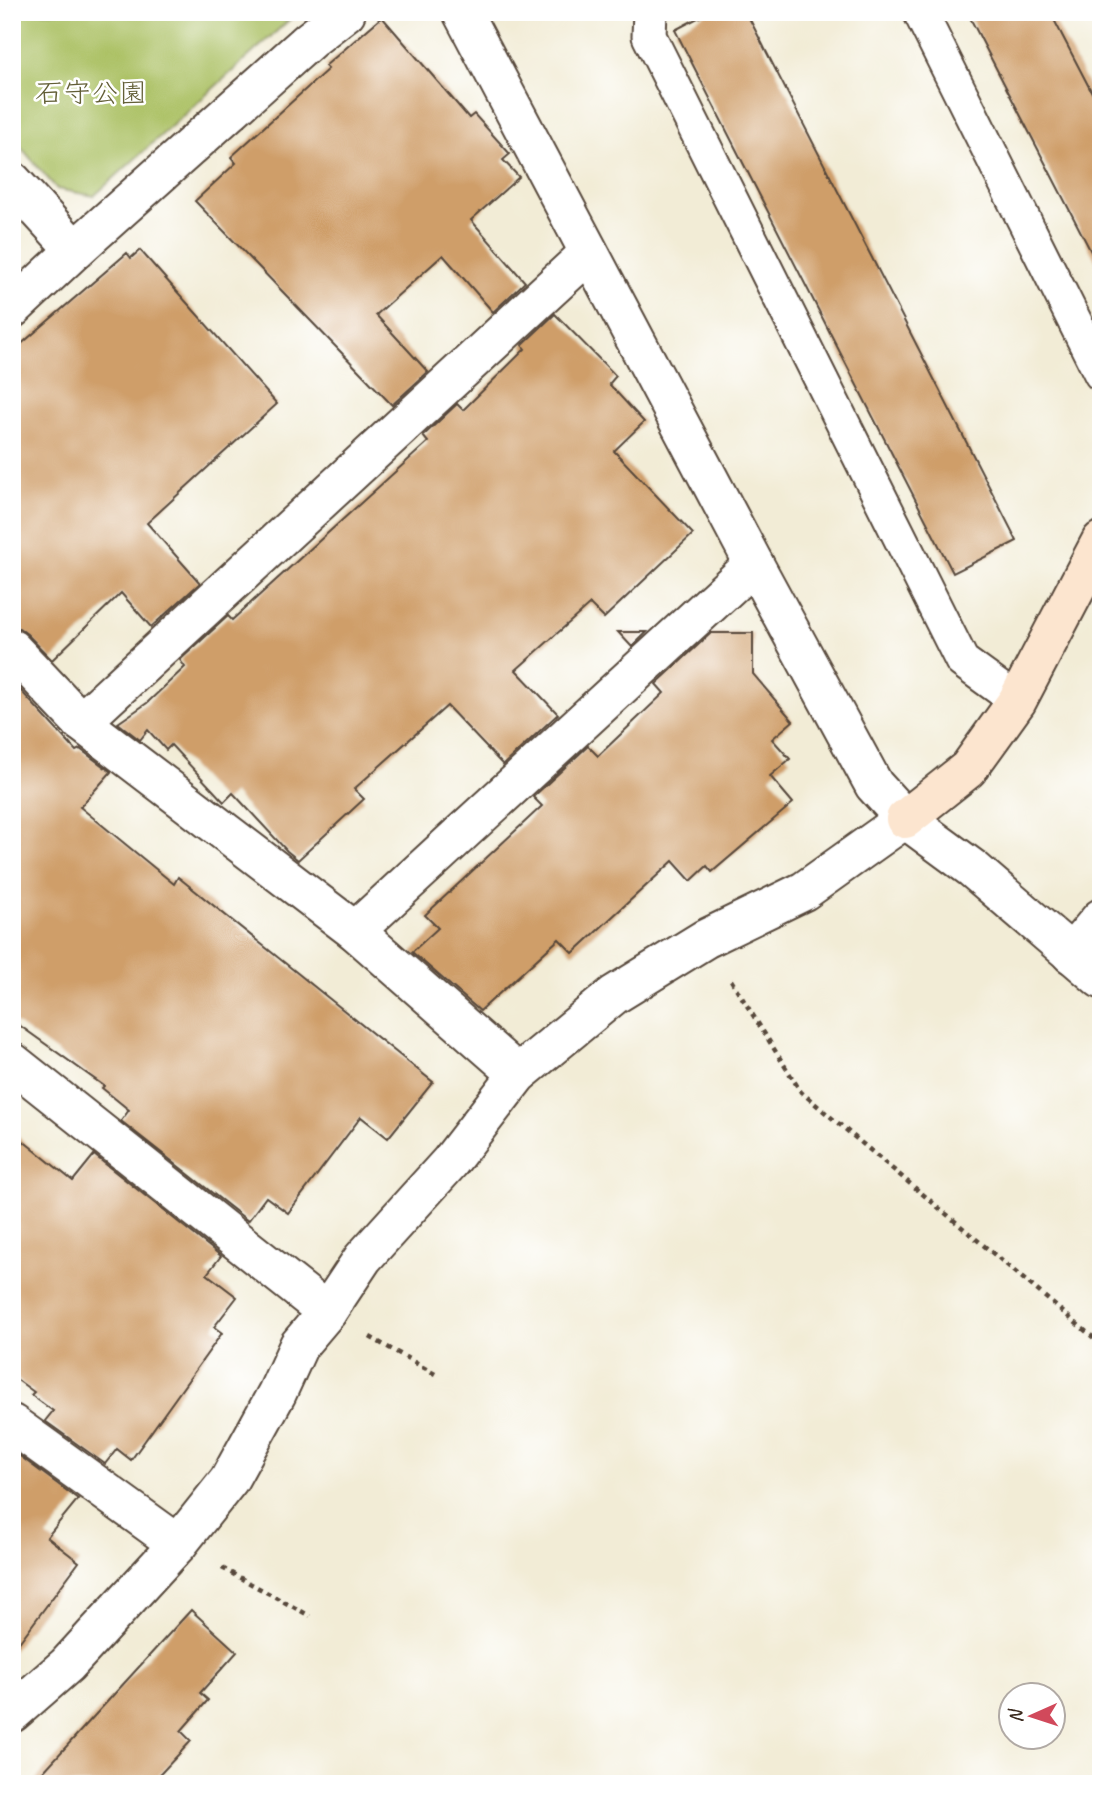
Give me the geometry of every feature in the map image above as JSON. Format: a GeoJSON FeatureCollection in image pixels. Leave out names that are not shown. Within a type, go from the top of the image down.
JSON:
{"type":"FeatureCollection","features":[{"type":"Feature","properties":{"kind":"street"},"geometry":{"type":"LineString","coordinates":[[12,309],[310,40],[346,12]]}},
{"type":"Feature","properties":{"kind":"street"},"geometry":{"type":"LineString","coordinates":[[462,12],[754,565],[874,785],[905,819],[973,869],[1101,979]]}},
{"type":"Feature","properties":{"kind":"street"},"geometry":{"type":"LineString","coordinates":[[12,181],[75,250]]}},
{"type":"Feature","properties":{"kind":"street"},"geometry":{"type":"LineString","coordinates":[[81,722],[589,253]]}},
{"type":"Feature","properties":{"kind":"street"},"geometry":{"type":"LineString","coordinates":[[12,1713],[67,1665],[178,1544],[229,1480],[277,1393],[299,1345],[327,1312],[363,1258],[450,1162],[518,1074],[614,995],[705,939],[804,891],[905,819],[968,769],[1017,701],[1101,541]]}},
{"type":"Feature","properties":{"kind":"street"},"geometry":{"type":"LineString","coordinates":[[355,931],[754,565]]}},
{"type":"Feature","properties":{"kind":"street"},"geometry":{"type":"LineString","coordinates":[[12,649],[81,722],[355,931],[518,1074]]}},
{"type":"Feature","properties":{"kind":"street"},"geometry":{"type":"LineString","coordinates":[[1071,954],[1101,918]]}},
{"type":"Feature","properties":{"kind":"street"},"geometry":{"type":"LineString","coordinates":[[12,1062],[327,1312]]}},
{"type":"Feature","properties":{"kind":"street"},"geometry":{"type":"LineString","coordinates":[[12,1424],[178,1544]]}},
{"type":"Feature","properties":{"kind":"lane"},"geometry":{"type":"LineString","coordinates":[[650,12],[649,36],[962,661],[1017,701]]}},
{"type":"Feature","properties":{"kind":"lane"},"geometry":{"type":"LineString","coordinates":[[920,12],[1101,373]]}},
{"type":"Feature","properties":{"kind":"path"},"geometry":{"type":"LineString","coordinates":[[705,939],[801,1093],[1101,1344]]}},
{"type":"Feature","properties":{"kind":"path"},"geometry":{"type":"LineString","coordinates":[[327,1312],[435,1374]]}},
{"type":"Feature","properties":{"kind":"path"},"geometry":{"type":"LineString","coordinates":[[178,1544],[310,1616]]}},
{"type":"Feature","properties":{"kind":"green space","name":"石守公園"},"geometry":{"type":"Polygon","coordinates":[[[12,12],[298,12],[94,196],[57,189],[12,137],[12,12]]]}},
{"type":"Feature","properties":{"kind":"building"},"geometry":{"type":"Polygon","coordinates":[[[709,12],[746,12],[1017,541],[953,573],[675,30],[709,12]]]}},
{"type":"Feature","properties":{"kind":"building"},"geometry":{"type":"Polygon","coordinates":[[[967,12],[1050,12],[1101,110],[1101,271],[967,12]]]}},
{"type":"Feature","properties":{"kind":"building"},"geometry":{"type":"Polygon","coordinates":[[[382,17],[469,118],[474,114],[510,154],[503,160],[519,177],[471,220],[525,282],[493,312],[443,255],[376,315],[428,372],[392,405],[195,201],[236,163],[231,157],[328,69],[325,66],[382,17]]]}},
{"type":"Feature","properties":{"kind":"building"},"geometry":{"type":"Polygon","coordinates":[[[140,250],[277,404],[147,523],[200,583],[151,627],[121,593],[52,660],[27,634],[19,628],[12,628],[12,352],[127,253],[131,258],[140,250]]]}},
{"type":"Feature","properties":{"kind":"building"},"geometry":{"type":"Polygon","coordinates":[[[555,314],[616,376],[609,384],[644,422],[614,451],[693,534],[604,618],[590,604],[516,670],[558,714],[503,765],[447,706],[354,789],[364,799],[298,860],[233,793],[224,802],[171,745],[166,750],[148,730],[140,740],[118,723],[147,703],[185,667],[180,660],[228,616],[232,620],[428,442],[423,436],[457,404],[463,410],[525,349],[522,345],[555,314]]]}},
{"type":"Feature","properties":{"kind":"building"},"geometry":{"type":"Polygon","coordinates":[[[618,632],[647,632],[632,647],[618,632]]]}},
{"type":"Feature","properties":{"kind":"building"},"geometry":{"type":"Polygon","coordinates":[[[711,633],[753,633],[753,674],[793,721],[772,739],[790,759],[770,776],[793,803],[712,872],[707,866],[691,881],[673,861],[573,953],[559,939],[480,1011],[412,952],[438,928],[425,915],[542,806],[533,797],[588,746],[598,756],[664,693],[656,684],[711,633]]]}},
{"type":"Feature","properties":{"kind":"building"},"geometry":{"type":"Polygon","coordinates":[[[12,681],[76,751],[80,749],[111,772],[80,807],[174,884],[178,877],[433,1082],[388,1138],[361,1117],[288,1213],[266,1197],[248,1221],[121,1121],[129,1110],[102,1088],[104,1086],[12,1020],[12,681]]]}},
{"type":"Feature","properties":{"kind":"building"},"geometry":{"type":"Polygon","coordinates":[[[12,1132],[73,1181],[94,1155],[221,1256],[207,1274],[237,1297],[214,1327],[222,1333],[131,1460],[117,1449],[105,1464],[45,1421],[53,1411],[31,1395],[34,1392],[12,1376],[12,1132]]]}},
{"type":"Feature","properties":{"kind":"building"},"geometry":{"type":"Polygon","coordinates":[[[17,1454],[78,1499],[47,1537],[79,1562],[12,1652],[12,1460],[17,1454]]]}},
{"type":"Feature","properties":{"kind":"building"},"geometry":{"type":"Polygon","coordinates":[[[191,1610],[237,1652],[200,1693],[208,1700],[181,1731],[191,1741],[151,1784],[32,1784],[191,1610]]]}}]}
